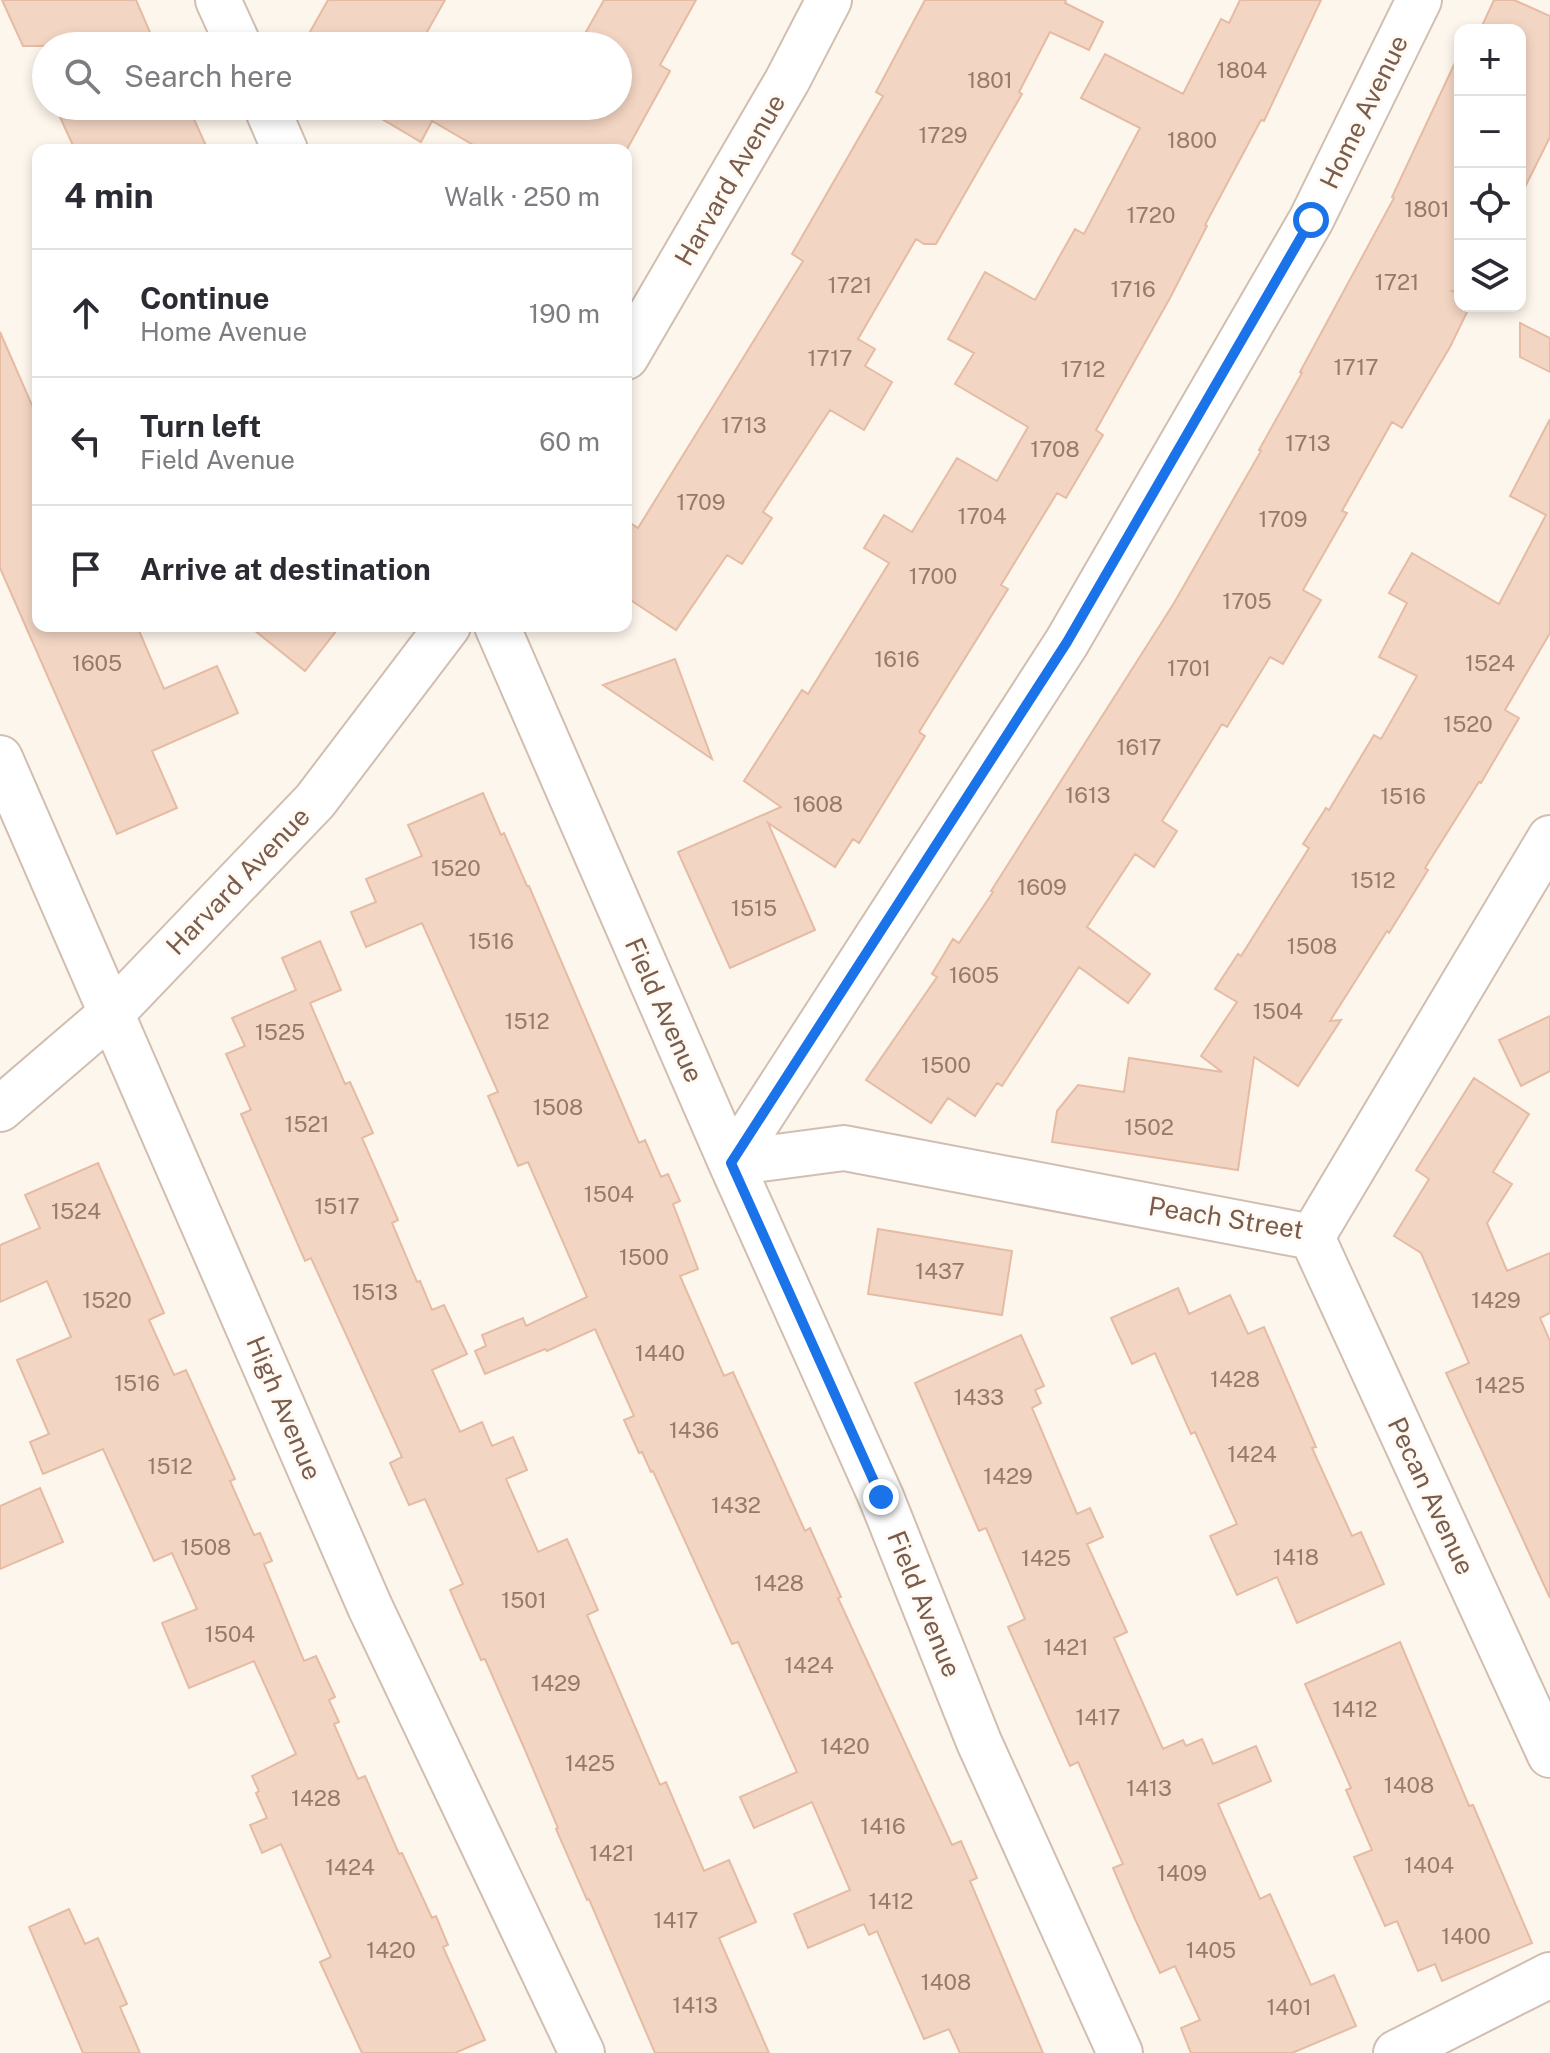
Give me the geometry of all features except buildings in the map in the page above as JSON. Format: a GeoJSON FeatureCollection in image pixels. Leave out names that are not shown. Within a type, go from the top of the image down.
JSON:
{"type":"FeatureCollection","features":[{"type":"Feature","properties":{"kind":"street"},"geometry":{"type":"LineString","coordinates":[[218,0],[233,32]]}},
{"type":"Feature","properties":{"kind":"street","name":"Harvard Avenue"},"geometry":{"type":"LineString","coordinates":[[632,347],[787,81],[829,0]]}},
{"type":"Feature","properties":{"kind":"street","name":"Home Avenue"},"geometry":{"type":"LineString","coordinates":[[731,1163],[1067,642],[1311,220],[1419,0]]}},
{"type":"Feature","properties":{"kind":"street"},"geometry":{"type":"LineString","coordinates":[[272,120],[282,144]]}},
{"type":"Feature","properties":{"kind":"street","name":"Harvard Avenue"},"geometry":{"type":"LineString","coordinates":[[0,1109],[113,1012],[315,801],[443,632]]}},
{"type":"Feature","properties":{"kind":"street","name":"Field Avenue"},"geometry":{"type":"LineString","coordinates":[[500,632],[731,1163],[881,1497],[979,1742],[1120,2053]]}},
{"type":"Feature","properties":{"kind":"street","name":"High Avenue"},"geometry":{"type":"LineString","coordinates":[[0,758],[370,1607],[582,2053]]}},
{"type":"Feature","properties":{"kind":"street","name":"Peach Street"},"geometry":{"type":"LineString","coordinates":[[731,1163],[844,1148],[1312,1237],[1550,838]]}},
{"type":"Feature","properties":{"kind":"street","name":"Pecan Avenue"},"geometry":{"type":"LineString","coordinates":[[1312,1237],[1550,1755]]}},
{"type":"Feature","properties":{"kind":"street"},"geometry":{"type":"LineString","coordinates":[[1396,2053],[1550,1975]]}},
{"type":"Feature","properties":{"kind":"route"},"geometry":{"type":"LineString","coordinates":[[881,1497],[731,1163],[1067,642],[1311,220]]}}]}
